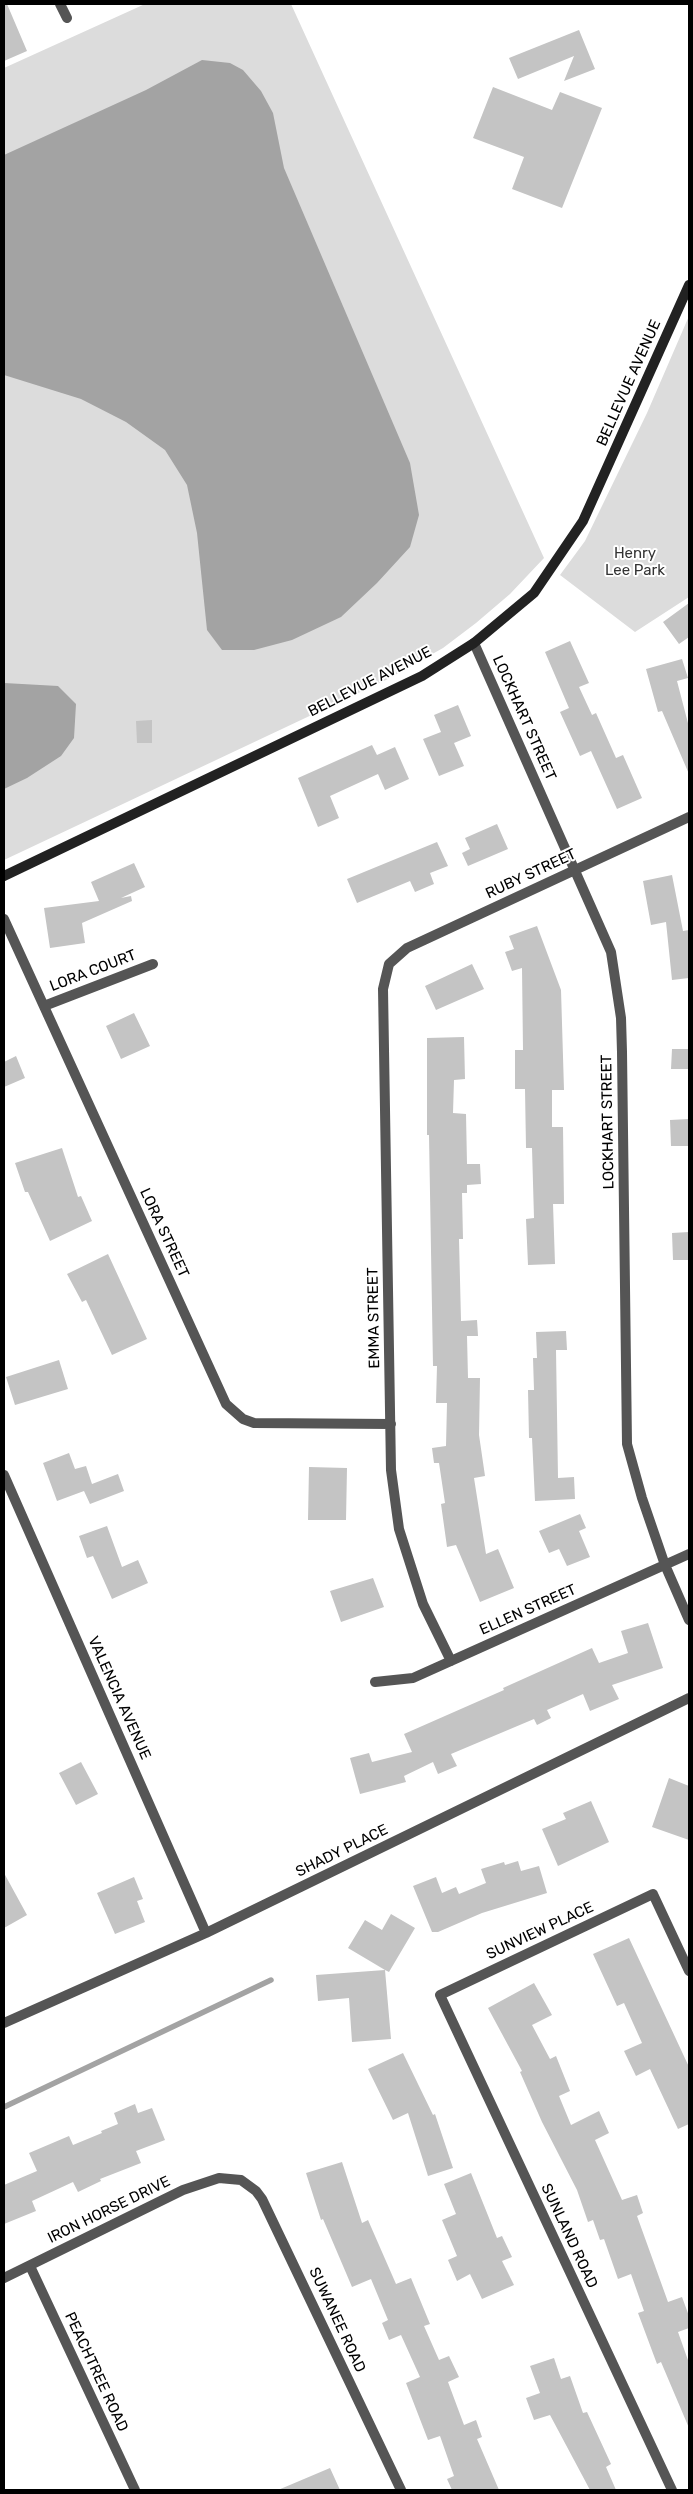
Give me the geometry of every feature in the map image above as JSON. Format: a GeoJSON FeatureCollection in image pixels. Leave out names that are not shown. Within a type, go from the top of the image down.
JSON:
{"type":"FeatureCollection","features":[{"type":"Feature","properties":{"kind":"street"},"geometry":{"type":"LineString","coordinates":[[60,4],[67,18]]}},
{"type":"Feature","properties":{"kind":"street","name":"BELLEVUE AVENUE"},"geometry":{"type":"LineString","coordinates":[[4,876],[422,676],[474,643],[534,594],[583,521],[689,285]]}},
{"type":"Feature","properties":{"kind":"street","name":"LOCKHART STREET"},"geometry":{"type":"LineString","coordinates":[[474,643],[611,952],[621,1018],[627,1444],[642,1498],[666,1565],[689,1620]]}},
{"type":"Feature","properties":{"kind":"street","name":"RUBY STREET"},"geometry":{"type":"LineString","coordinates":[[389,964],[407,948],[689,817]]}},
{"type":"Feature","properties":{"kind":"street","name":"LORA STREET"},"geometry":{"type":"LineString","coordinates":[[4,919],[226,1404],[243,1419],[254,1423],[391,1424]]}},
{"type":"Feature","properties":{"kind":"street","name":"LORA COURT"},"geometry":{"type":"LineString","coordinates":[[44,1006],[153,964]]}},
{"type":"Feature","properties":{"kind":"street","name":"EMMA STREET"},"geometry":{"type":"LineString","coordinates":[[389,964],[383,989],[391,1470],[399,1529],[423,1604],[452,1661]]}},
{"type":"Feature","properties":{"kind":"street","name":"VALENCIA AVENUE"},"geometry":{"type":"LineString","coordinates":[[4,1476],[206,1933]]}},
{"type":"Feature","properties":{"kind":"street","name":"ELLEN STREET"},"geometry":{"type":"LineString","coordinates":[[375,1682],[413,1678],[689,1554]]}},
{"type":"Feature","properties":{"kind":"street","name":"SHADY PLACE"},"geometry":{"type":"LineString","coordinates":[[4,2021],[206,1933],[689,1698]]}},
{"type":"Feature","properties":{"kind":"street","name":"SUNVIEW PLACE"},"geometry":{"type":"LineString","coordinates":[[440,1995],[654,1894],[689,1971]]}},
{"type":"Feature","properties":{"kind":"street","name":"SUNLAND ROAD"},"geometry":{"type":"LineString","coordinates":[[440,1995],[672,2490]]}},
{"type":"Feature","properties":{"kind":"street","name":"IRON HORSE DRIVE"},"geometry":{"type":"LineString","coordinates":[[4,2278],[183,2190],[206,2181],[230,2178]]}},
{"type":"Feature","properties":{"kind":"street","name":"SUWANEE ROAD"},"geometry":{"type":"LineString","coordinates":[[230,2178],[249,2184],[262,2199],[401,2490]]}},
{"type":"Feature","properties":{"kind":"street","name":"PEACHTREE ROAD"},"geometry":{"type":"LineString","coordinates":[[30,2266],[135,2490]]}},
{"type":"Feature","properties":{"kind":"green space"},"geometry":{"type":"Polygon","coordinates":[[[145,4],[291,4],[544,558],[510,594],[476,623],[443,648],[388,679],[4,860],[4,68],[145,4]]]}},
{"type":"Feature","properties":{"kind":"green space","name":"Henry Lee Park"},"geometry":{"type":"Polygon","coordinates":[[[689,316],[689,597],[635,632],[560,575],[585,541],[647,413],[689,316]]]}},
{"type":"Feature","properties":{"kind":"shaded area"},"geometry":{"type":"Polygon","coordinates":[[[202,60],[230,63],[243,70],[261,91],[273,113],[284,168],[410,463],[419,515],[410,547],[377,583],[341,617],[292,640],[254,650],[222,650],[207,630],[197,533],[187,485],[165,450],[126,422],[81,399],[4,375],[4,155],[146,90],[202,60]]]}},
{"type":"Feature","properties":{"kind":"shaded area"},"geometry":{"type":"Polygon","coordinates":[[[4,683],[58,686],[76,704],[74,738],[61,756],[27,778],[4,789],[4,683]]]}},
{"type":"Feature","properties":{"kind":"building"},"geometry":{"type":"Polygon","coordinates":[[[4,4],[7,4],[27,51],[4,61],[4,4]]]}},
{"type":"Feature","properties":{"kind":"building"},"geometry":{"type":"Polygon","coordinates":[[[579,30],[595,69],[564,81],[574,56],[518,79],[509,58],[579,30]]]}},
{"type":"Feature","properties":{"kind":"building"},"geometry":{"type":"Polygon","coordinates":[[[493,87],[552,110],[560,92],[602,108],[562,208],[512,189],[524,157],[473,138],[493,87]]]}},
{"type":"Feature","properties":{"kind":"building"},"geometry":{"type":"Polygon","coordinates":[[[689,603],[689,637],[679,644],[663,622],[689,603]]]}},
{"type":"Feature","properties":{"kind":"building"},"geometry":{"type":"Polygon","coordinates":[[[570,641],[589,683],[579,687],[592,715],[596,713],[616,758],[623,755],[642,798],[617,809],[591,751],[580,756],[560,712],[569,708],[545,652],[570,641]]]}},
{"type":"Feature","properties":{"kind":"building"},"geometry":{"type":"Polygon","coordinates":[[[682,659],[688,678],[677,681],[689,727],[689,774],[662,711],[658,712],[646,669],[682,659]]]}},
{"type":"Feature","properties":{"kind":"building"},"geometry":{"type":"Polygon","coordinates":[[[458,705],[471,736],[454,743],[464,766],[439,776],[423,739],[441,732],[434,715],[458,705]]]}},
{"type":"Feature","properties":{"kind":"building"},"geometry":{"type":"Polygon","coordinates":[[[152,720],[152,743],[137,743],[136,721],[152,720]]]}},
{"type":"Feature","properties":{"kind":"building"},"geometry":{"type":"Polygon","coordinates":[[[372,745],[377,755],[395,747],[409,779],[385,790],[378,774],[330,796],[339,818],[318,827],[298,778],[372,745]]]}},
{"type":"Feature","properties":{"kind":"building"},"geometry":{"type":"Polygon","coordinates":[[[497,824],[508,849],[468,866],[462,853],[470,849],[465,838],[497,824]]]}},
{"type":"Feature","properties":{"kind":"building"},"geometry":{"type":"Polygon","coordinates":[[[437,842],[448,866],[430,873],[434,884],[415,892],[410,881],[357,903],[347,879],[437,842]]]}},
{"type":"Feature","properties":{"kind":"building"},"geometry":{"type":"Polygon","coordinates":[[[134,863],[145,887],[121,898],[131,896],[132,901],[82,923],[85,943],[50,948],[44,908],[99,901],[91,882],[134,863]]]}},
{"type":"Feature","properties":{"kind":"building"},"geometry":{"type":"Polygon","coordinates":[[[672,875],[683,931],[689,930],[689,978],[672,980],[666,922],[651,925],[643,881],[672,875]]]}},
{"type":"Feature","properties":{"kind":"building"},"geometry":{"type":"Polygon","coordinates":[[[537,926],[561,990],[564,1090],[552,1090],[552,1127],[563,1127],[564,1204],[553,1204],[555,1264],[528,1265],[526,1219],[534,1218],[532,1148],[526,1148],[525,1089],[515,1089],[515,1050],[523,1050],[522,968],[512,971],[505,952],[514,949],[509,936],[537,926]]]}},
{"type":"Feature","properties":{"kind":"building"},"geometry":{"type":"Polygon","coordinates":[[[472,964],[484,989],[436,1010],[425,986],[472,964]]]}},
{"type":"Feature","properties":{"kind":"building"},"geometry":{"type":"Polygon","coordinates":[[[134,1013],[150,1046],[121,1059],[106,1026],[134,1013]]]}},
{"type":"Feature","properties":{"kind":"building"},"geometry":{"type":"Polygon","coordinates":[[[464,1037],[465,1079],[454,1080],[453,1113],[466,1114],[467,1164],[480,1164],[481,1184],[467,1185],[467,1193],[462,1193],[463,1239],[459,1239],[461,1321],[477,1320],[478,1336],[467,1336],[468,1378],[480,1378],[479,1435],[485,1476],[474,1478],[486,1554],[498,1549],[514,1588],[480,1602],[456,1545],[447,1547],[441,1504],[445,1503],[439,1463],[434,1463],[432,1448],[446,1446],[447,1403],[436,1403],[437,1366],[433,1366],[429,1135],[427,1135],[427,1038],[464,1037]]]}},
{"type":"Feature","properties":{"kind":"building"},"geometry":{"type":"Polygon","coordinates":[[[672,1049],[689,1049],[689,1069],[671,1069],[672,1049]]]}},
{"type":"Feature","properties":{"kind":"building"},"geometry":{"type":"Polygon","coordinates":[[[16,1056],[25,1078],[4,1087],[4,1062],[16,1056]]]}},
{"type":"Feature","properties":{"kind":"building"},"geometry":{"type":"Polygon","coordinates":[[[689,1119],[689,1146],[671,1146],[670,1120],[689,1119]]]}},
{"type":"Feature","properties":{"kind":"building"},"geometry":{"type":"Polygon","coordinates":[[[62,1148],[78,1197],[81,1196],[92,1221],[50,1241],[28,1192],[25,1192],[15,1163],[62,1148]]]}},
{"type":"Feature","properties":{"kind":"building"},"geometry":{"type":"Polygon","coordinates":[[[689,1232],[689,1260],[673,1260],[672,1233],[689,1232]]]}},
{"type":"Feature","properties":{"kind":"building"},"geometry":{"type":"Polygon","coordinates":[[[108,1254],[147,1339],[112,1355],[86,1300],[82,1302],[67,1274],[108,1254]]]}},
{"type":"Feature","properties":{"kind":"building"},"geometry":{"type":"Polygon","coordinates":[[[566,1331],[567,1350],[556,1350],[558,1478],[574,1477],[575,1499],[535,1501],[532,1438],[529,1438],[528,1390],[534,1390],[533,1358],[537,1358],[536,1332],[566,1331]]]}},
{"type":"Feature","properties":{"kind":"building"},"geometry":{"type":"Polygon","coordinates":[[[59,1360],[68,1389],[15,1405],[6,1377],[59,1360]]]}},
{"type":"Feature","properties":{"kind":"building"},"geometry":{"type":"Polygon","coordinates":[[[69,1453],[75,1469],[86,1466],[92,1484],[118,1474],[124,1491],[90,1504],[84,1491],[57,1501],[43,1463],[69,1453]]]}},
{"type":"Feature","properties":{"kind":"building"},"geometry":{"type":"Polygon","coordinates":[[[309,1467],[347,1468],[346,1520],[308,1520],[309,1467]]]}},
{"type":"Feature","properties":{"kind":"building"},"geometry":{"type":"Polygon","coordinates":[[[580,1514],[586,1528],[579,1531],[590,1557],[567,1566],[559,1549],[549,1553],[539,1531],[580,1514]]]}},
{"type":"Feature","properties":{"kind":"building"},"geometry":{"type":"Polygon","coordinates":[[[107,1526],[122,1567],[138,1560],[148,1583],[112,1599],[93,1556],[87,1558],[79,1536],[107,1526]]]}},
{"type":"Feature","properties":{"kind":"building"},"geometry":{"type":"Polygon","coordinates":[[[373,1578],[384,1607],[341,1622],[330,1591],[373,1578]]]}},
{"type":"Feature","properties":{"kind":"building"},"geometry":{"type":"Polygon","coordinates":[[[648,1623],[663,1668],[612,1685],[619,1699],[590,1711],[583,1694],[547,1710],[551,1718],[537,1725],[534,1719],[451,1754],[457,1766],[438,1774],[433,1762],[404,1776],[406,1782],[360,1794],[350,1758],[369,1753],[372,1762],[412,1752],[404,1734],[504,1690],[503,1688],[592,1648],[599,1663],[628,1653],[621,1631],[648,1623]]]}},
{"type":"Feature","properties":{"kind":"building"},"geometry":{"type":"Polygon","coordinates":[[[81,1762],[98,1794],[76,1805],[59,1773],[81,1762]]]}},
{"type":"Feature","properties":{"kind":"building"},"geometry":{"type":"Polygon","coordinates":[[[669,1778],[689,1786],[689,1840],[652,1827],[669,1778]]]}},
{"type":"Feature","properties":{"kind":"building"},"geometry":{"type":"Polygon","coordinates":[[[591,1801],[609,1842],[558,1866],[542,1829],[566,1819],[563,1813],[591,1801]]]}},
{"type":"Feature","properties":{"kind":"building"},"geometry":{"type":"Polygon","coordinates":[[[518,1861],[521,1871],[539,1866],[547,1893],[482,1913],[438,1932],[432,1932],[413,1886],[436,1877],[442,1893],[456,1887],[459,1894],[486,1883],[481,1869],[504,1862],[505,1865],[518,1861]]]}},
{"type":"Feature","properties":{"kind":"building"},"geometry":{"type":"Polygon","coordinates":[[[4,1873],[27,1915],[4,1928],[4,1873]]]}},
{"type":"Feature","properties":{"kind":"building"},"geometry":{"type":"Polygon","coordinates":[[[134,1877],[143,1899],[137,1901],[145,1922],[115,1934],[97,1893],[134,1877]]]}},
{"type":"Feature","properties":{"kind":"building"},"geometry":{"type":"Polygon","coordinates":[[[391,1914],[415,1928],[389,1972],[348,1948],[365,1920],[382,1930],[391,1914]]]}},
{"type":"Feature","properties":{"kind":"building"},"geometry":{"type":"Polygon","coordinates":[[[629,1938],[689,2067],[689,2124],[678,2129],[650,2069],[636,2076],[624,2051],[642,2043],[624,2003],[617,2006],[593,1954],[629,1938]]]}},
{"type":"Feature","properties":{"kind":"building"},"geometry":{"type":"Polygon","coordinates":[[[385,1970],[391,2039],[352,2042],[349,1998],[318,2001],[316,1975],[385,1970]]]}},
{"type":"Feature","properties":{"kind":"building"},"geometry":{"type":"Polygon","coordinates":[[[534,1983],[552,2015],[532,2025],[550,2059],[556,2056],[570,2091],[559,2096],[571,2125],[599,2111],[609,2133],[595,2140],[622,2200],[637,2195],[643,2213],[637,2216],[668,2302],[682,2297],[689,2316],[689,2328],[678,2332],[689,2363],[689,2428],[661,2362],[657,2364],[638,2313],[644,2311],[631,2274],[618,2279],[604,2239],[600,2240],[593,2220],[588,2222],[577,2190],[542,2122],[520,2072],[522,2071],[488,2008],[534,1983]]]}},
{"type":"Feature","properties":{"kind":"building"},"geometry":{"type":"Polygon","coordinates":[[[403,2053],[433,2115],[435,2114],[453,2168],[428,2176],[408,2113],[393,2120],[368,2069],[403,2053]]]}},
{"type":"Feature","properties":{"kind":"building"},"geometry":{"type":"Polygon","coordinates":[[[135,2104],[138,2113],[152,2108],[165,2140],[136,2151],[141,2163],[100,2179],[101,2181],[78,2192],[73,2182],[32,2201],[36,2211],[4,2224],[4,2185],[37,2171],[29,2153],[69,2136],[73,2145],[102,2133],[101,2131],[118,2124],[114,2113],[135,2104]]]}},
{"type":"Feature","properties":{"kind":"building"},"geometry":{"type":"Polygon","coordinates":[[[342,2162],[362,2223],[368,2220],[396,2284],[411,2278],[430,2324],[424,2326],[439,2360],[449,2356],[459,2377],[448,2382],[464,2425],[476,2420],[482,2437],[477,2439],[499,2490],[452,2490],[447,2479],[454,2476],[440,2436],[428,2440],[406,2383],[420,2377],[401,2335],[389,2340],[382,2323],[388,2320],[371,2279],[352,2287],[323,2219],[321,2220],[306,2173],[342,2162]]]}},
{"type":"Feature","properties":{"kind":"building"},"geometry":{"type":"Polygon","coordinates":[[[471,2173],[497,2238],[502,2236],[512,2257],[502,2261],[514,2285],[482,2299],[470,2274],[457,2281],[448,2260],[457,2256],[442,2220],[456,2214],[444,2184],[471,2173]]]}},
{"type":"Feature","properties":{"kind":"building"},"geometry":{"type":"Polygon","coordinates":[[[554,2358],[561,2379],[570,2376],[583,2413],[587,2412],[611,2464],[606,2467],[616,2490],[590,2490],[550,2415],[534,2420],[526,2398],[540,2393],[530,2366],[554,2358]]]}},
{"type":"Feature","properties":{"kind":"building"},"geometry":{"type":"Polygon","coordinates":[[[330,2468],[340,2490],[278,2490],[330,2468]]]}},
{"type":"Feature","properties":{"kind":"waterway"},"geometry":{"type":"LineString","coordinates":[[4,2107],[271,1980]]}}]}
